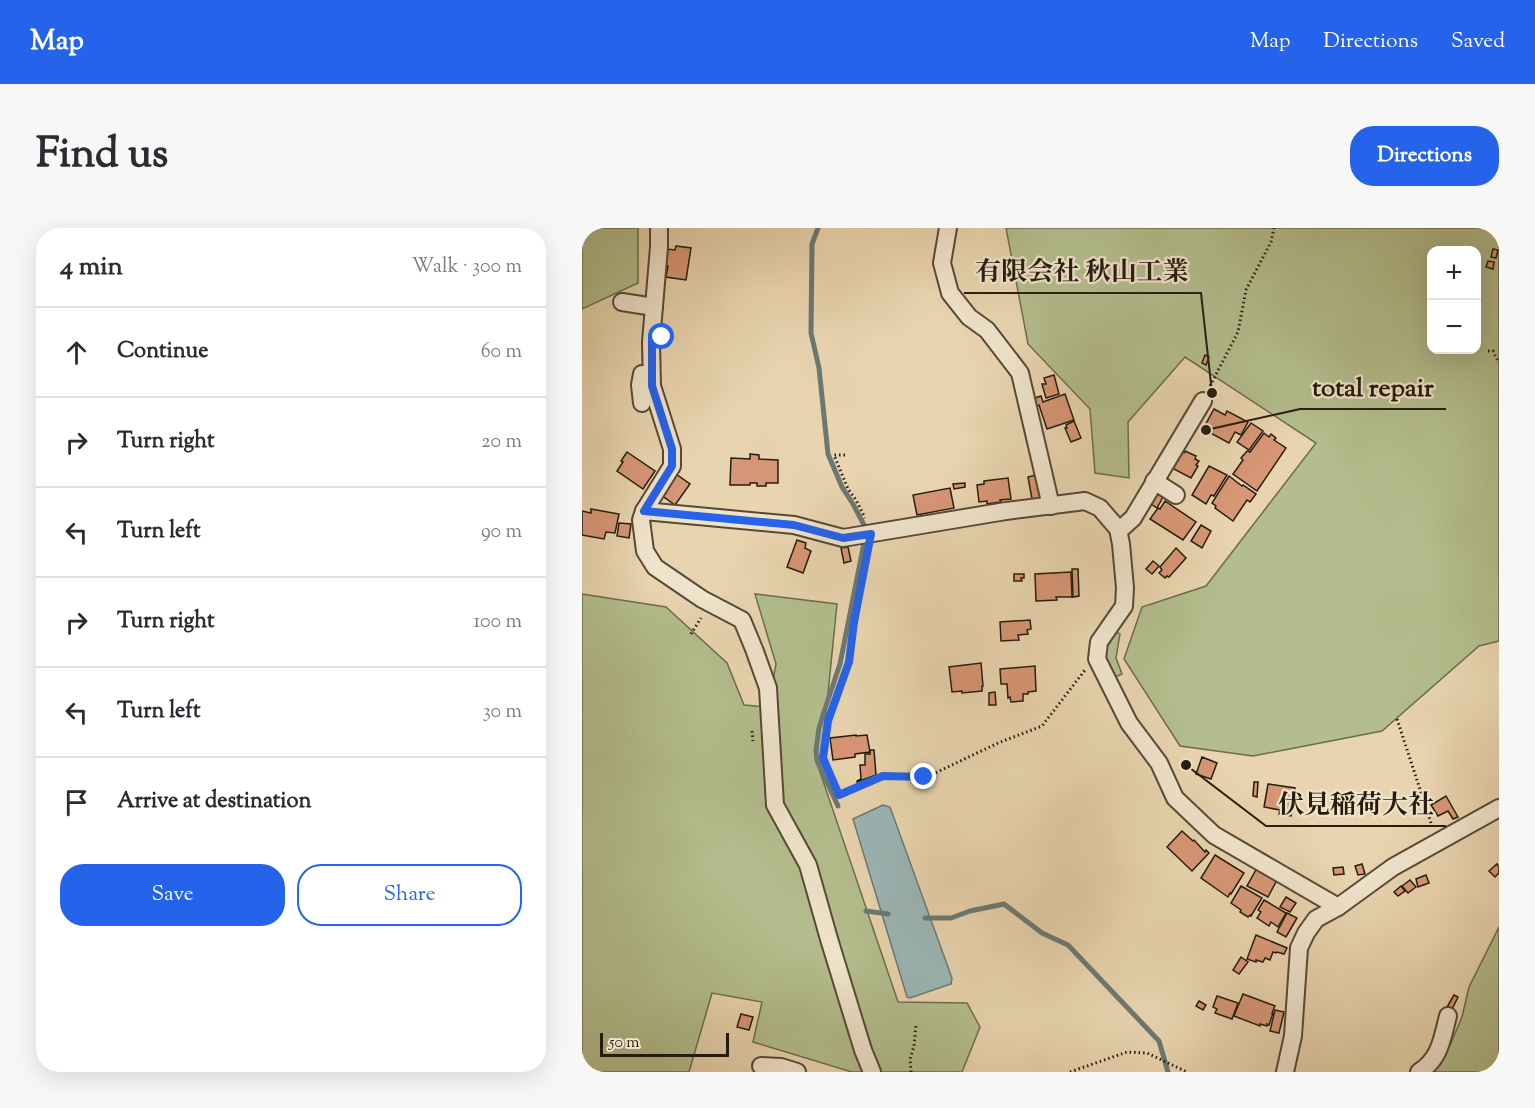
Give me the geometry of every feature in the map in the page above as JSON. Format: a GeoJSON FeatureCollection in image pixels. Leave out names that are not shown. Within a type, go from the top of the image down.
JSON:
{"type":"FeatureCollection","features":[{"type":"Feature","properties":{"kind":"street"},"geometry":{"type":"LineString","coordinates":[[659,228],[659,313],[652,337],[652,386],[672,449],[672,466],[644,511],[641,520],[645,550],[655,567],[702,598],[742,620],[768,687],[775,805],[808,865],[859,1039],[872,1072]]}},
{"type":"Feature","properties":{"kind":"street"},"geometry":{"type":"LineString","coordinates":[[948,228],[942,263],[950,293],[971,318],[987,330],[1020,373],[1052,506]]}},
{"type":"Feature","properties":{"kind":"street"},"geometry":{"type":"LineString","coordinates":[[622,302],[659,313]]}},
{"type":"Feature","properties":{"kind":"street"},"geometry":{"type":"LineString","coordinates":[[952,305],[956,313],[964,320],[971,318]]}},
{"type":"Feature","properties":{"kind":"street"},"geometry":{"type":"LineString","coordinates":[[642,403],[640,385],[642,374],[652,374]]}},
{"type":"Feature","properties":{"kind":"street"},"geometry":{"type":"LineString","coordinates":[[1118,529],[1133,518],[1203,401]]}},
{"type":"Feature","properties":{"kind":"street"},"geometry":{"type":"LineString","coordinates":[[1154,481],[1176,495]]}},
{"type":"Feature","properties":{"kind":"street"},"geometry":{"type":"LineString","coordinates":[[644,511],[785,524],[843,538],[1085,501],[1100,508],[1118,529],[1125,588],[1124,606],[1099,642],[1097,658],[1129,723],[1159,763],[1175,798],[1215,836],[1338,907]]}},
{"type":"Feature","properties":{"kind":"street"},"geometry":{"type":"LineString","coordinates":[[1285,1072],[1293,1036],[1299,948],[1316,919],[1338,907],[1393,867],[1499,808]]}},
{"type":"Feature","properties":{"kind":"street"},"geometry":{"type":"LineString","coordinates":[[1419,1072],[1429,1066],[1436,1055],[1448,1016]]}},
{"type":"Feature","properties":{"kind":"street"},"geometry":{"type":"LineString","coordinates":[[761,1066],[781,1067],[797,1072]]}},
{"type":"Feature","properties":{"kind":"path"},"geometry":{"type":"LineString","coordinates":[[1203,401],[1238,332],[1246,290],[1271,242],[1274,228]]}},
{"type":"Feature","properties":{"kind":"path"},"geometry":{"type":"LineString","coordinates":[[1488,351],[1493,351],[1499,363]]}},
{"type":"Feature","properties":{"kind":"path"},"geometry":{"type":"LineString","coordinates":[[846,455],[834,455],[848,489],[869,525],[871,534],[854,622],[849,662],[828,721],[823,758],[839,795],[883,776],[924,777],[931,775],[998,743],[1042,726],[1092,661],[1097,658]]}},
{"type":"Feature","properties":{"kind":"path"},"geometry":{"type":"LineString","coordinates":[[1397,720],[1437,843]]}},
{"type":"Feature","properties":{"kind":"path"},"geometry":{"type":"LineString","coordinates":[[911,1072],[910,1059],[915,1046],[916,1025]]}},
{"type":"Feature","properties":{"kind":"path"},"geometry":{"type":"LineString","coordinates":[[1070,1072],[1127,1052],[1147,1053],[1187,1072]]}},
{"type":"Feature","properties":{"kind":"green space"},"geometry":{"type":"Polygon","coordinates":[[[582,228],[638,228],[638,283],[582,309],[582,228]]]}},
{"type":"Feature","properties":{"kind":"green space"},"geometry":{"type":"Polygon","coordinates":[[[1006,228],[1499,228],[1499,641],[1479,646],[1382,731],[1253,756],[1180,746],[1124,659],[1142,607],[1206,586],[1316,443],[1185,357],[1128,422],[1129,478],[1095,473],[1090,409],[1028,344],[1006,228]]]}},
{"type":"Feature","properties":{"kind":"green space"},"geometry":{"type":"Polygon","coordinates":[[[582,594],[666,607],[727,663],[744,705],[768,707],[776,664],[755,594],[837,604],[820,772],[898,1002],[967,1003],[980,1027],[962,1072],[852,1072],[753,1042],[762,1002],[712,993],[689,1072],[582,1072],[582,594]]]}},
{"type":"Feature","properties":{"kind":"green space"},"geometry":{"type":"Polygon","coordinates":[[[1114,631],[1120,634],[1116,658],[1122,674],[1112,679],[1103,655],[1114,631]]]}},
{"type":"Feature","properties":{"kind":"green space"},"geometry":{"type":"Polygon","coordinates":[[[1499,927],[1499,1072],[1430,1072],[1450,1045],[1462,1017],[1469,987],[1499,927]]]}},
{"type":"Feature","properties":{"kind":"water"},"geometry":{"type":"Polygon","coordinates":[[[883,805],[890,807],[952,978],[951,984],[910,998],[907,997],[853,819],[883,805]]]}},
{"type":"Feature","properties":{"kind":"building"},"geometry":{"type":"Polygon","coordinates":[[[676,246],[691,248],[686,280],[666,277],[668,249],[675,250],[676,246]]]}},
{"type":"Feature","properties":{"kind":"building"},"geometry":{"type":"Polygon","coordinates":[[[1493,249],[1498,250],[1496,258],[1491,257],[1493,249]]]}},
{"type":"Feature","properties":{"kind":"building"},"geometry":{"type":"Polygon","coordinates":[[[1488,261],[1494,262],[1493,269],[1486,267],[1488,261]]]}},
{"type":"Feature","properties":{"kind":"building"},"geometry":{"type":"Polygon","coordinates":[[[1205,355],[1209,357],[1206,365],[1202,363],[1205,355]]]}},
{"type":"Feature","properties":{"kind":"building"},"geometry":{"type":"Polygon","coordinates":[[[1054,375],[1059,394],[1046,398],[1042,384],[1046,384],[1044,378],[1054,375]]]}},
{"type":"Feature","properties":{"kind":"building"},"geometry":{"type":"Polygon","coordinates":[[[1065,394],[1074,420],[1047,429],[1039,405],[1035,407],[1032,399],[1041,396],[1043,402],[1065,394]]]}},
{"type":"Feature","properties":{"kind":"building"},"geometry":{"type":"Polygon","coordinates":[[[1214,409],[1225,415],[1227,411],[1248,422],[1241,435],[1235,432],[1229,443],[1203,429],[1214,409]]]}},
{"type":"Feature","properties":{"kind":"building"},"geometry":{"type":"Polygon","coordinates":[[[1074,421],[1081,438],[1071,442],[1065,428],[1074,421]]]}},
{"type":"Feature","properties":{"kind":"building"},"geometry":{"type":"Polygon","coordinates":[[[1251,423],[1263,431],[1249,450],[1237,442],[1251,423]]]}},
{"type":"Feature","properties":{"kind":"building"},"geometry":{"type":"Polygon","coordinates":[[[1264,433],[1269,437],[1271,434],[1276,438],[1274,440],[1286,448],[1257,491],[1233,474],[1243,460],[1241,458],[1247,451],[1250,452],[1264,433]]]}},
{"type":"Feature","properties":{"kind":"building"},"geometry":{"type":"Polygon","coordinates":[[[1181,451],[1196,456],[1195,459],[1199,461],[1191,478],[1172,468],[1181,451]]]}},
{"type":"Feature","properties":{"kind":"building"},"geometry":{"type":"Polygon","coordinates":[[[627,452],[655,471],[643,489],[617,471],[627,452]]]}},
{"type":"Feature","properties":{"kind":"building"},"geometry":{"type":"Polygon","coordinates":[[[750,454],[759,455],[759,459],[778,460],[778,483],[766,483],[766,486],[757,486],[757,483],[730,485],[731,458],[750,459],[750,454]]]}},
{"type":"Feature","properties":{"kind":"building"},"geometry":{"type":"Polygon","coordinates":[[[1209,466],[1227,475],[1206,504],[1192,495],[1209,466]]]}},
{"type":"Feature","properties":{"kind":"building"},"geometry":{"type":"Polygon","coordinates":[[[676,474],[690,484],[675,505],[661,495],[676,474]]]}},
{"type":"Feature","properties":{"kind":"building"},"geometry":{"type":"Polygon","coordinates":[[[1036,475],[1040,498],[1032,499],[1028,477],[1036,475]]]}},
{"type":"Feature","properties":{"kind":"building"},"geometry":{"type":"Polygon","coordinates":[[[1229,476],[1256,494],[1250,502],[1247,500],[1233,521],[1215,508],[1216,506],[1212,503],[1229,476]]]}},
{"type":"Feature","properties":{"kind":"building"},"geometry":{"type":"Polygon","coordinates":[[[1008,478],[1011,499],[987,504],[987,501],[979,502],[977,485],[984,484],[984,481],[1008,478]]]}},
{"type":"Feature","properties":{"kind":"building"},"geometry":{"type":"Polygon","coordinates":[[[965,483],[965,487],[954,489],[953,484],[965,483]]]}},
{"type":"Feature","properties":{"kind":"building"},"geometry":{"type":"Polygon","coordinates":[[[950,488],[954,508],[917,515],[913,495],[950,488]]]}},
{"type":"Feature","properties":{"kind":"building"},"geometry":{"type":"Polygon","coordinates":[[[1158,494],[1163,497],[1157,508],[1151,504],[1158,494]]]}},
{"type":"Feature","properties":{"kind":"building"},"geometry":{"type":"Polygon","coordinates":[[[1165,501],[1196,522],[1183,540],[1150,519],[1165,501]]]}},
{"type":"Feature","properties":{"kind":"building"},"geometry":{"type":"Polygon","coordinates":[[[591,509],[619,514],[615,533],[606,532],[604,539],[582,535],[582,511],[591,513],[591,509]]]}},
{"type":"Feature","properties":{"kind":"building"},"geometry":{"type":"Polygon","coordinates":[[[619,523],[631,524],[629,538],[617,536],[619,523]]]}},
{"type":"Feature","properties":{"kind":"building"},"geometry":{"type":"Polygon","coordinates":[[[1201,525],[1211,531],[1202,548],[1191,541],[1201,525]]]}},
{"type":"Feature","properties":{"kind":"building"},"geometry":{"type":"Polygon","coordinates":[[[797,540],[806,543],[805,548],[811,551],[803,573],[787,567],[797,540]]]}},
{"type":"Feature","properties":{"kind":"building"},"geometry":{"type":"Polygon","coordinates":[[[848,547],[851,561],[844,563],[841,548],[848,547]]]}},
{"type":"Feature","properties":{"kind":"building"},"geometry":{"type":"Polygon","coordinates":[[[1176,548],[1186,558],[1169,577],[1165,578],[1159,573],[1162,570],[1160,567],[1176,548]]]}},
{"type":"Feature","properties":{"kind":"building"},"geometry":{"type":"Polygon","coordinates":[[[1153,561],[1159,566],[1152,574],[1146,569],[1153,561]]]}},
{"type":"Feature","properties":{"kind":"building"},"geometry":{"type":"Polygon","coordinates":[[[1072,569],[1078,569],[1079,596],[1073,597],[1072,569]]]}},
{"type":"Feature","properties":{"kind":"building"},"geometry":{"type":"Polygon","coordinates":[[[1071,572],[1072,597],[1036,601],[1035,574],[1071,572]]]}},
{"type":"Feature","properties":{"kind":"building"},"geometry":{"type":"Polygon","coordinates":[[[1014,574],[1024,574],[1024,578],[1021,578],[1022,581],[1014,581],[1014,574]]]}},
{"type":"Feature","properties":{"kind":"building"},"geometry":{"type":"Polygon","coordinates":[[[1030,620],[1031,629],[1027,630],[1028,634],[1018,635],[1019,640],[1001,641],[1000,622],[1030,620]]]}},
{"type":"Feature","properties":{"kind":"building"},"geometry":{"type":"Polygon","coordinates":[[[981,663],[982,691],[952,692],[949,667],[981,663]]]}},
{"type":"Feature","properties":{"kind":"building"},"geometry":{"type":"Polygon","coordinates":[[[1035,666],[1036,691],[1023,694],[1023,701],[1011,702],[1010,697],[1008,698],[1007,684],[1001,684],[1000,669],[1035,666]]]}},
{"type":"Feature","properties":{"kind":"building"},"geometry":{"type":"Polygon","coordinates":[[[995,692],[996,705],[989,705],[989,693],[995,692]]]}},
{"type":"Feature","properties":{"kind":"building"},"geometry":{"type":"Polygon","coordinates":[[[867,735],[870,752],[833,760],[830,738],[867,735]]]}},
{"type":"Feature","properties":{"kind":"building"},"geometry":{"type":"Polygon","coordinates":[[[870,750],[874,750],[876,775],[857,782],[861,779],[860,765],[865,765],[865,754],[870,754],[870,750]]]}},
{"type":"Feature","properties":{"kind":"building"},"geometry":{"type":"Polygon","coordinates":[[[1202,757],[1217,763],[1211,779],[1196,774],[1202,757]]]}},
{"type":"Feature","properties":{"kind":"building"},"geometry":{"type":"Polygon","coordinates":[[[1254,782],[1258,782],[1257,797],[1253,796],[1254,782]]]}},
{"type":"Feature","properties":{"kind":"building"},"geometry":{"type":"Polygon","coordinates":[[[1268,784],[1295,788],[1291,816],[1279,814],[1280,810],[1264,807],[1268,784]]]}},
{"type":"Feature","properties":{"kind":"building"},"geometry":{"type":"Polygon","coordinates":[[[1446,796],[1458,817],[1453,819],[1448,811],[1438,816],[1431,805],[1446,796]]]}},
{"type":"Feature","properties":{"kind":"building"},"geometry":{"type":"Polygon","coordinates":[[[1182,831],[1209,853],[1192,871],[1167,847],[1182,831]]]}},
{"type":"Feature","properties":{"kind":"building"},"geometry":{"type":"Polygon","coordinates":[[[1215,855],[1244,873],[1228,897],[1201,878],[1215,855]]]}},
{"type":"Feature","properties":{"kind":"building"},"geometry":{"type":"Polygon","coordinates":[[[1362,864],[1365,874],[1358,875],[1355,866],[1362,864]]]}},
{"type":"Feature","properties":{"kind":"building"},"geometry":{"type":"Polygon","coordinates":[[[1497,864],[1499,873],[1495,877],[1489,871],[1497,864]]]}},
{"type":"Feature","properties":{"kind":"building"},"geometry":{"type":"Polygon","coordinates":[[[1343,867],[1344,874],[1334,875],[1333,868],[1343,867]]]}},
{"type":"Feature","properties":{"kind":"building"},"geometry":{"type":"Polygon","coordinates":[[[1257,868],[1277,880],[1268,897],[1247,886],[1257,868]]]}},
{"type":"Feature","properties":{"kind":"building"},"geometry":{"type":"Polygon","coordinates":[[[1426,875],[1429,883],[1418,887],[1416,879],[1426,875]]]}},
{"type":"Feature","properties":{"kind":"building"},"geometry":{"type":"Polygon","coordinates":[[[1410,880],[1416,887],[1408,893],[1402,886],[1410,880]]]}},
{"type":"Feature","properties":{"kind":"building"},"geometry":{"type":"Polygon","coordinates":[[[1241,886],[1262,898],[1251,916],[1248,917],[1231,903],[1241,886]]]}},
{"type":"Feature","properties":{"kind":"building"},"geometry":{"type":"Polygon","coordinates":[[[1401,886],[1405,891],[1398,896],[1394,892],[1401,886]]]}},
{"type":"Feature","properties":{"kind":"building"},"geometry":{"type":"Polygon","coordinates":[[[1286,897],[1296,903],[1290,912],[1280,907],[1286,897]]]}},
{"type":"Feature","properties":{"kind":"building"},"geometry":{"type":"Polygon","coordinates":[[[1264,900],[1286,913],[1278,927],[1271,922],[1269,926],[1257,918],[1261,912],[1258,910],[1264,900]]]}},
{"type":"Feature","properties":{"kind":"building"},"geometry":{"type":"Polygon","coordinates":[[[1287,913],[1297,918],[1286,937],[1277,932],[1287,913]]]}},
{"type":"Feature","properties":{"kind":"building"},"geometry":{"type":"Polygon","coordinates":[[[1256,935],[1287,948],[1284,954],[1273,952],[1270,960],[1265,958],[1263,962],[1247,959],[1256,935]]]}},
{"type":"Feature","properties":{"kind":"building"},"geometry":{"type":"Polygon","coordinates":[[[1241,957],[1248,962],[1239,974],[1233,970],[1241,957]]]}},
{"type":"Feature","properties":{"kind":"building"},"geometry":{"type":"Polygon","coordinates":[[[1243,994],[1275,1006],[1269,1025],[1260,1024],[1260,1026],[1234,1016],[1243,994]]]}},
{"type":"Feature","properties":{"kind":"building"},"geometry":{"type":"Polygon","coordinates":[[[1454,995],[1458,997],[1452,1009],[1447,1007],[1454,995]]]}},
{"type":"Feature","properties":{"kind":"building"},"geometry":{"type":"Polygon","coordinates":[[[1217,996],[1238,1003],[1232,1019],[1215,1013],[1217,1009],[1213,1007],[1217,996]]]}},
{"type":"Feature","properties":{"kind":"building"},"geometry":{"type":"Polygon","coordinates":[[[1199,1001],[1206,1005],[1203,1010],[1196,1006],[1199,1001]]]}},
{"type":"Feature","properties":{"kind":"building"},"geometry":{"type":"Polygon","coordinates":[[[1275,1010],[1284,1012],[1279,1033],[1270,1031],[1275,1010]]]}},
{"type":"Feature","properties":{"kind":"building"},"geometry":{"type":"Polygon","coordinates":[[[741,1014],[753,1017],[749,1030],[737,1027],[741,1014]]]}},
{"type":"Feature","properties":{"kind":"waterway"},"geometry":{"type":"LineString","coordinates":[[818,228],[812,244],[811,333],[819,368],[828,454],[842,487],[864,525],[864,543],[840,664],[819,728],[816,750],[817,761],[838,806]]}},
{"type":"Feature","properties":{"kind":"waterway"},"geometry":{"type":"LineString","coordinates":[[925,918],[951,918],[970,911],[1004,904],[1042,933],[1068,945],[1159,1041],[1168,1072]]}},
{"type":"Feature","properties":{"kind":"waterway"},"geometry":{"type":"LineString","coordinates":[[866,911],[888,914]]}},
{"type":"Feature","properties":{"kind":"place","name":"有限会社 秋山工業"},"geometry":{"type":"Point","coordinates":[1212,393]}},
{"type":"Feature","properties":{"kind":"place","name":"total repair"},"geometry":{"type":"Point","coordinates":[1206,430]}},
{"type":"Feature","properties":{"kind":"place","name":"伏見稲荷大社"},"geometry":{"type":"Point","coordinates":[1186,765]}},
{"type":"Feature","properties":{"kind":"route"},"geometry":{"type":"LineString","coordinates":[[662,337],[652,337],[652,386],[672,449],[672,466],[644,511],[794,525],[843,538],[871,534],[854,622],[849,662],[828,721],[823,758],[839,795],[883,776],[924,777]]}}]}
